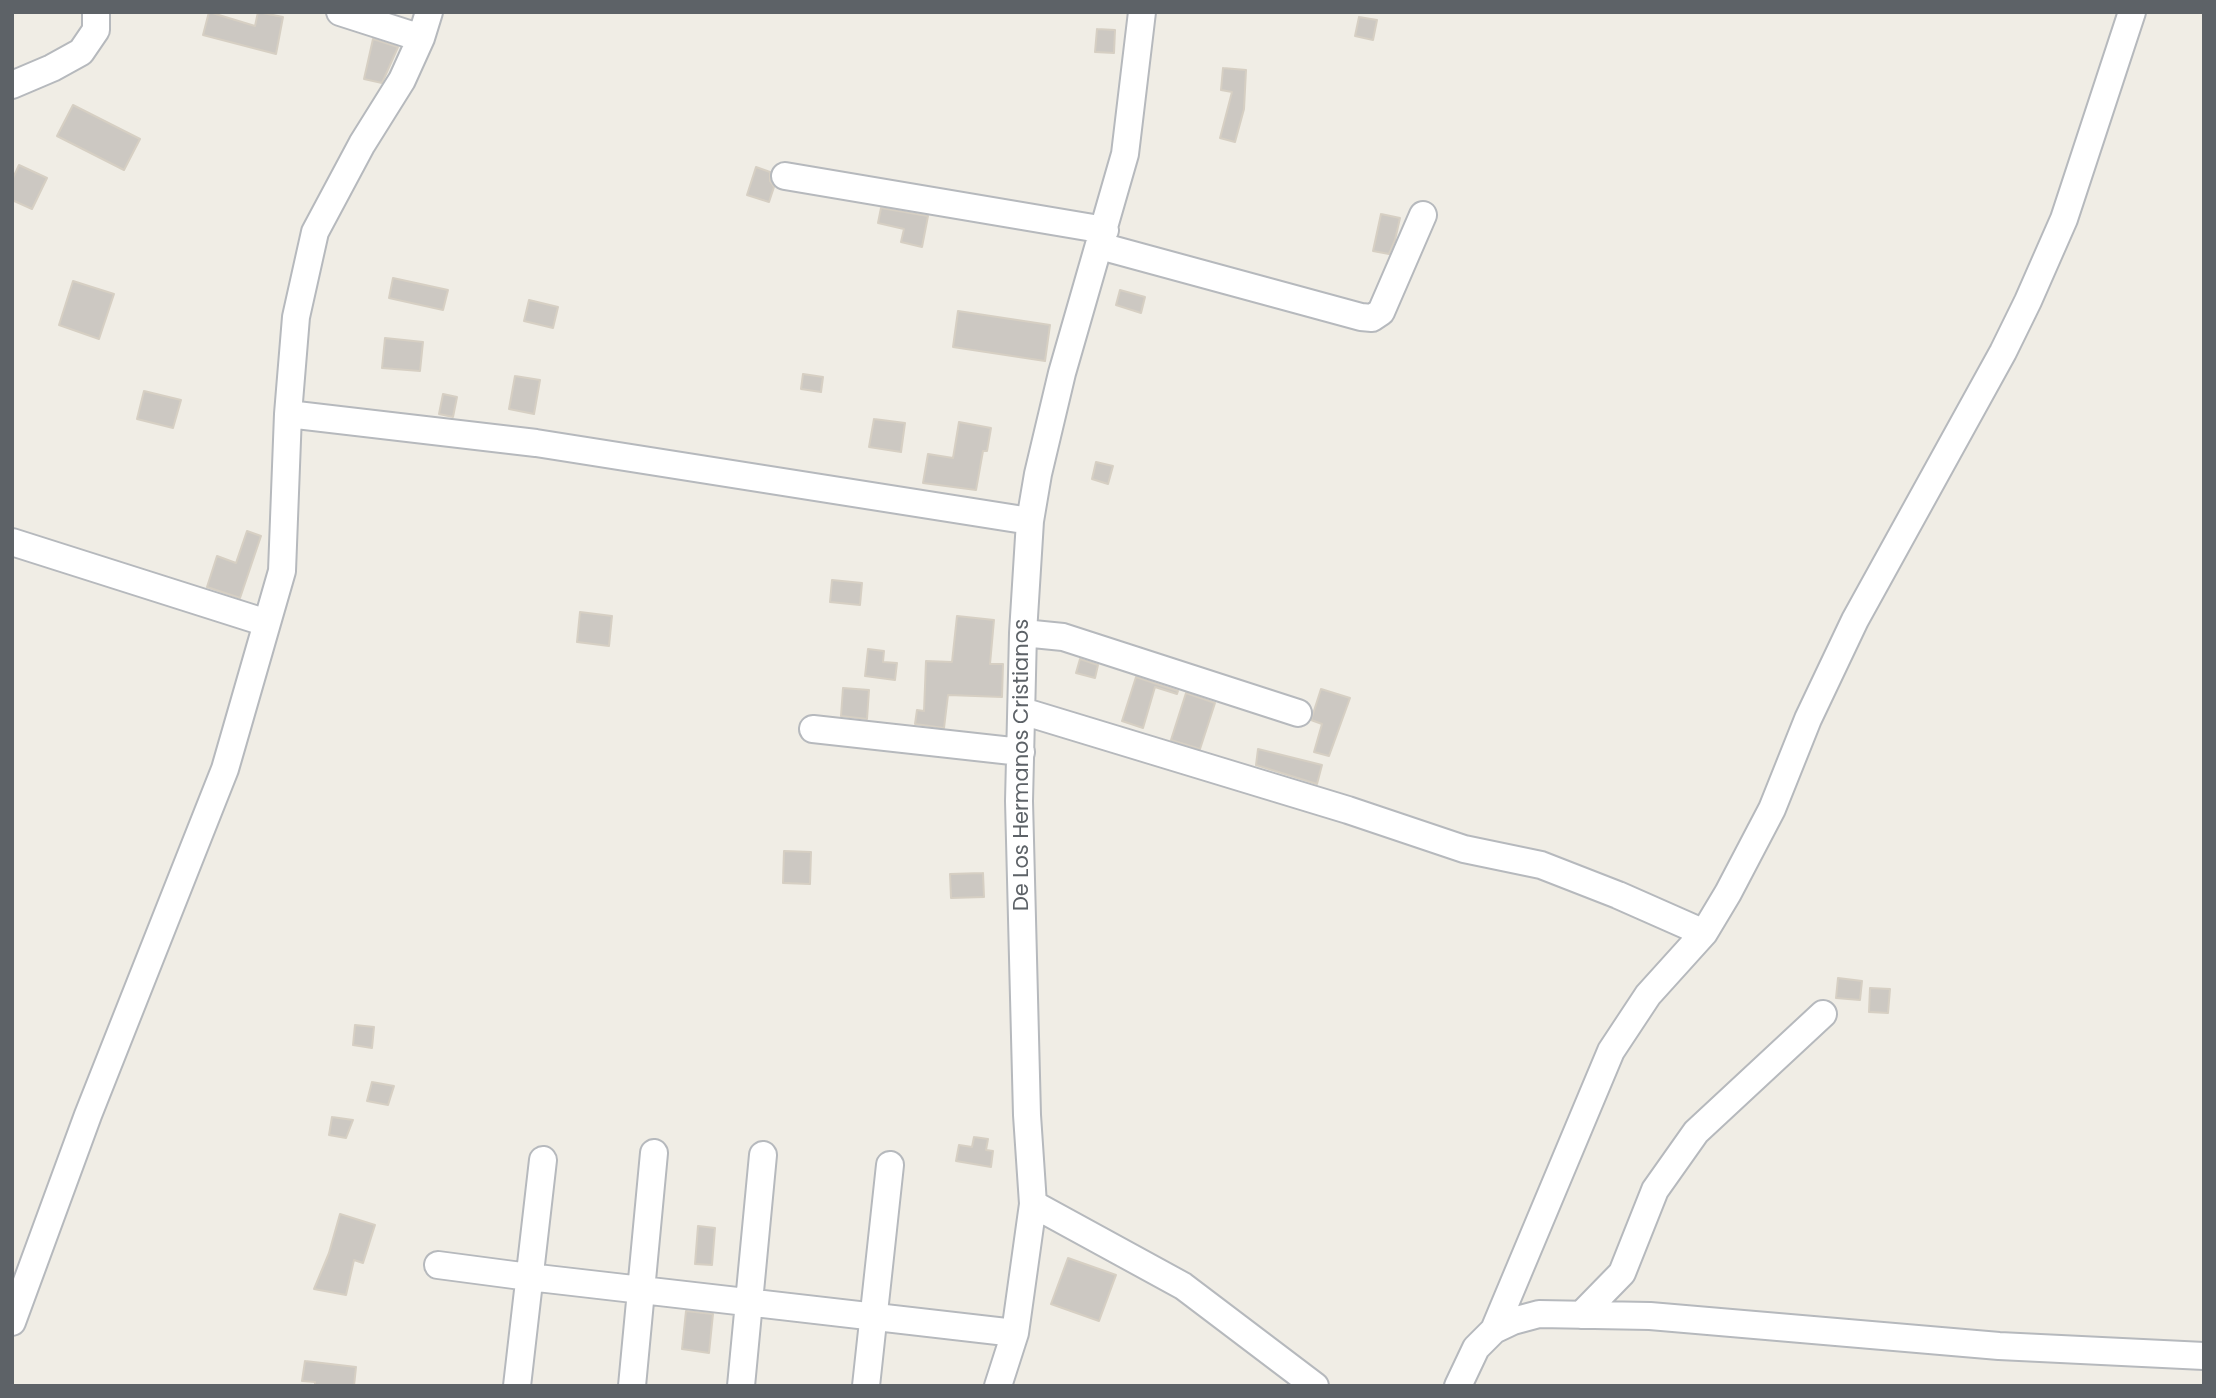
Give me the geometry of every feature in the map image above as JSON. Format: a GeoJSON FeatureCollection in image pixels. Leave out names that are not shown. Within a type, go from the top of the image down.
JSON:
{"type":"FeatureCollection","features":[{"type":"Feature","properties":{"kind":"street"},"geometry":{"type":"LineString","coordinates":[[12,85],[81,52],[96,30],[96,12]]}},
{"type":"Feature","properties":{"kind":"street"},"geometry":{"type":"LineString","coordinates":[[340,12],[421,38]]}},
{"type":"Feature","properties":{"kind":"street"},"geometry":{"type":"LineString","coordinates":[[12,1322],[89,1115],[225,769],[282,571],[288,414],[296,317],[315,232],[362,144],[402,80],[421,38],[429,12]]}},
{"type":"Feature","properties":{"kind":"street","name":"De Los Hermanos Cristianos"},"geometry":{"type":"LineString","coordinates":[[998,1386],[1015,1333],[1033,1204],[1027,1115],[1019,801],[1023,633],[1030,521],[1038,474],[1062,373],[1125,153],[1142,12]]}},
{"type":"Feature","properties":{"kind":"street"},"geometry":{"type":"LineString","coordinates":[[1494,1330],[1611,1051],[1648,995],[1704,933],[1728,893],[1772,809],[1808,719],[1855,620],[2003,352],[2028,301],[2064,219],[2132,12]]}},
{"type":"Feature","properties":{"kind":"street"},"geometry":{"type":"LineString","coordinates":[[785,176],[1102,238],[1361,317],[1372,318],[1381,312],[1423,215]]}},
{"type":"Feature","properties":{"kind":"street"},"geometry":{"type":"LineString","coordinates":[[288,414],[536,443],[1030,521]]}},
{"type":"Feature","properties":{"kind":"street"},"geometry":{"type":"LineString","coordinates":[[12,542],[267,623]]}},
{"type":"Feature","properties":{"kind":"street"},"geometry":{"type":"LineString","coordinates":[[1023,633],[1063,637],[1298,713]]}},
{"type":"Feature","properties":{"kind":"street"},"geometry":{"type":"LineString","coordinates":[[1022,711],[1359,814],[1464,849],[1541,865],[1704,933]]}},
{"type":"Feature","properties":{"kind":"street"},"geometry":{"type":"LineString","coordinates":[[813,729],[1021,752]]}},
{"type":"Feature","properties":{"kind":"street"},"geometry":{"type":"LineString","coordinates":[[1581,1315],[1622,1273],[1655,1190],[1696,1132],[1823,1014]]}},
{"type":"Feature","properties":{"kind":"street"},"geometry":{"type":"LineString","coordinates":[[632,1386],[654,1153]]}},
{"type":"Feature","properties":{"kind":"street"},"geometry":{"type":"LineString","coordinates":[[741,1386],[763,1155]]}},
{"type":"Feature","properties":{"kind":"street"},"geometry":{"type":"LineString","coordinates":[[517,1386],[543,1160]]}},
{"type":"Feature","properties":{"kind":"street"},"geometry":{"type":"LineString","coordinates":[[866,1386],[890,1165]]}},
{"type":"Feature","properties":{"kind":"street"},"geometry":{"type":"LineString","coordinates":[[1033,1204],[1183,1286],[1315,1386]]}},
{"type":"Feature","properties":{"kind":"street"},"geometry":{"type":"LineString","coordinates":[[438,1265],[1015,1333]]}},
{"type":"Feature","properties":{"kind":"street"},"geometry":{"type":"LineString","coordinates":[[1458,1386],[1476,1348],[1494,1330],[1513,1321],[1539,1314],[1650,1316],[2010,1347],[2204,1356]]}},
{"type":"Feature","properties":{"kind":"building"},"geometry":{"type":"Polygon","coordinates":[[[209,12],[255,26],[258,12],[283,17],[276,54],[203,35],[209,12]]]}},
{"type":"Feature","properties":{"kind":"building"},"geometry":{"type":"Polygon","coordinates":[[[1359,17],[1377,20],[1373,40],[1355,36],[1359,17]]]}},
{"type":"Feature","properties":{"kind":"building"},"geometry":{"type":"Polygon","coordinates":[[[1097,29],[1115,30],[1114,53],[1095,52],[1097,29]]]}},
{"type":"Feature","properties":{"kind":"building"},"geometry":{"type":"Polygon","coordinates":[[[373,39],[398,47],[382,83],[364,79],[373,39]]]}},
{"type":"Feature","properties":{"kind":"building"},"geometry":{"type":"Polygon","coordinates":[[[1223,68],[1246,70],[1244,109],[1235,142],[1220,138],[1232,92],[1221,90],[1223,68]]]}},
{"type":"Feature","properties":{"kind":"building"},"geometry":{"type":"Polygon","coordinates":[[[73,105],[140,139],[124,170],[57,136],[73,105]]]}},
{"type":"Feature","properties":{"kind":"building"},"geometry":{"type":"Polygon","coordinates":[[[19,165],[47,178],[32,209],[12,200],[12,180],[19,165]]]}},
{"type":"Feature","properties":{"kind":"building"},"geometry":{"type":"Polygon","coordinates":[[[756,167],[770,172],[770,181],[774,187],[769,202],[747,195],[756,167]]]}},
{"type":"Feature","properties":{"kind":"building"},"geometry":{"type":"Polygon","coordinates":[[[881,208],[928,216],[922,247],[901,242],[904,229],[878,223],[881,208]]]}},
{"type":"Feature","properties":{"kind":"building"},"geometry":{"type":"Polygon","coordinates":[[[1381,214],[1400,218],[1389,254],[1373,251],[1381,214]]]}},
{"type":"Feature","properties":{"kind":"building"},"geometry":{"type":"Polygon","coordinates":[[[393,278],[448,290],[443,310],[389,298],[393,278]]]}},
{"type":"Feature","properties":{"kind":"building"},"geometry":{"type":"Polygon","coordinates":[[[73,281],[114,294],[99,339],[59,325],[73,281]]]}},
{"type":"Feature","properties":{"kind":"building"},"geometry":{"type":"Polygon","coordinates":[[[1120,290],[1145,297],[1141,313],[1116,305],[1120,290]]]}},
{"type":"Feature","properties":{"kind":"building"},"geometry":{"type":"Polygon","coordinates":[[[529,300],[558,307],[553,328],[524,321],[529,300]]]}},
{"type":"Feature","properties":{"kind":"building"},"geometry":{"type":"Polygon","coordinates":[[[958,311],[1050,325],[1045,361],[953,347],[958,311]]]}},
{"type":"Feature","properties":{"kind":"building"},"geometry":{"type":"Polygon","coordinates":[[[385,338],[423,342],[420,371],[382,368],[385,338]]]}},
{"type":"Feature","properties":{"kind":"building"},"geometry":{"type":"Polygon","coordinates":[[[803,374],[823,377],[821,392],[801,389],[803,374]]]}},
{"type":"Feature","properties":{"kind":"building"},"geometry":{"type":"Polygon","coordinates":[[[515,376],[540,380],[534,414],[509,409],[515,376]]]}},
{"type":"Feature","properties":{"kind":"building"},"geometry":{"type":"Polygon","coordinates":[[[144,391],[181,400],[173,428],[137,419],[144,391]]]}},
{"type":"Feature","properties":{"kind":"building"},"geometry":{"type":"Polygon","coordinates":[[[443,394],[457,397],[453,417],[439,414],[443,394]]]}},
{"type":"Feature","properties":{"kind":"building"},"geometry":{"type":"Polygon","coordinates":[[[874,419],[905,423],[901,452],[869,447],[874,419]]]}},
{"type":"Feature","properties":{"kind":"building"},"geometry":{"type":"Polygon","coordinates":[[[959,422],[991,428],[987,451],[983,451],[976,490],[923,483],[928,454],[953,458],[959,422]]]}},
{"type":"Feature","properties":{"kind":"building"},"geometry":{"type":"Polygon","coordinates":[[[1096,462],[1113,466],[1108,484],[1092,479],[1096,462]]]}},
{"type":"Feature","properties":{"kind":"building"},"geometry":{"type":"Polygon","coordinates":[[[247,531],[261,536],[240,598],[207,587],[217,556],[236,563],[247,531]]]}},
{"type":"Feature","properties":{"kind":"building"},"geometry":{"type":"Polygon","coordinates":[[[832,580],[862,583],[860,605],[830,602],[832,580]]]}},
{"type":"Feature","properties":{"kind":"building"},"geometry":{"type":"Polygon","coordinates":[[[580,612],[612,616],[609,646],[577,642],[580,612]]]}},
{"type":"Feature","properties":{"kind":"building"},"geometry":{"type":"Polygon","coordinates":[[[957,616],[994,620],[990,664],[1003,664],[1002,697],[948,695],[944,728],[915,724],[917,710],[924,711],[926,661],[952,662],[957,616]]]}},
{"type":"Feature","properties":{"kind":"building"},"geometry":{"type":"Polygon","coordinates":[[[868,649],[884,651],[883,662],[897,663],[895,680],[865,676],[868,649]]]}},
{"type":"Feature","properties":{"kind":"building"},"geometry":{"type":"Polygon","coordinates":[[[1080,659],[1098,665],[1095,678],[1076,673],[1080,659]]]}},
{"type":"Feature","properties":{"kind":"building"},"geometry":{"type":"Polygon","coordinates":[[[1136,677],[1178,691],[1177,694],[1155,687],[1143,728],[1122,721],[1136,677]]]}},
{"type":"Feature","properties":{"kind":"building"},"geometry":{"type":"Polygon","coordinates":[[[843,688],[869,690],[867,719],[841,716],[843,688]]]}},
{"type":"Feature","properties":{"kind":"building"},"geometry":{"type":"Polygon","coordinates":[[[1321,689],[1350,698],[1329,756],[1314,752],[1322,724],[1311,720],[1321,689]]]}},
{"type":"Feature","properties":{"kind":"building"},"geometry":{"type":"Polygon","coordinates":[[[1186,693],[1215,703],[1200,749],[1171,740],[1186,693]]]}},
{"type":"Feature","properties":{"kind":"building"},"geometry":{"type":"Polygon","coordinates":[[[1258,749],[1322,765],[1317,784],[1256,765],[1258,749]]]}},
{"type":"Feature","properties":{"kind":"building"},"geometry":{"type":"Polygon","coordinates":[[[784,851],[811,852],[810,884],[783,883],[784,851]]]}},
{"type":"Feature","properties":{"kind":"building"},"geometry":{"type":"Polygon","coordinates":[[[983,873],[984,897],[951,898],[950,874],[983,873]]]}},
{"type":"Feature","properties":{"kind":"building"},"geometry":{"type":"Polygon","coordinates":[[[1838,978],[1862,981],[1860,1000],[1836,998],[1838,978]]]}},
{"type":"Feature","properties":{"kind":"building"},"geometry":{"type":"Polygon","coordinates":[[[1870,988],[1890,989],[1888,1013],[1869,1012],[1870,988]]]}},
{"type":"Feature","properties":{"kind":"building"},"geometry":{"type":"Polygon","coordinates":[[[355,1025],[374,1027],[372,1048],[353,1045],[355,1025]]]}},
{"type":"Feature","properties":{"kind":"building"},"geometry":{"type":"Polygon","coordinates":[[[372,1082],[394,1086],[388,1105],[367,1101],[372,1082]]]}},
{"type":"Feature","properties":{"kind":"building"},"geometry":{"type":"Polygon","coordinates":[[[332,1117],[353,1120],[346,1138],[329,1135],[332,1117]]]}},
{"type":"Feature","properties":{"kind":"building"},"geometry":{"type":"Polygon","coordinates":[[[974,1137],[988,1139],[986,1150],[993,1151],[991,1167],[956,1161],[959,1145],[972,1147],[974,1137]]]}},
{"type":"Feature","properties":{"kind":"building"},"geometry":{"type":"Polygon","coordinates":[[[340,1214],[375,1225],[363,1263],[354,1260],[346,1295],[314,1289],[329,1253],[340,1214]]]}},
{"type":"Feature","properties":{"kind":"building"},"geometry":{"type":"Polygon","coordinates":[[[698,1226],[715,1228],[712,1265],[695,1264],[698,1226]]]}},
{"type":"Feature","properties":{"kind":"building"},"geometry":{"type":"Polygon","coordinates":[[[1068,1258],[1116,1275],[1099,1321],[1051,1304],[1068,1258]]]}},
{"type":"Feature","properties":{"kind":"building"},"geometry":{"type":"Polygon","coordinates":[[[686,1311],[713,1314],[709,1353],[682,1349],[686,1311]]]}},
{"type":"Feature","properties":{"kind":"building"},"geometry":{"type":"Polygon","coordinates":[[[305,1361],[356,1367],[354,1386],[315,1386],[315,1382],[302,1381],[305,1361]]]}}]}
